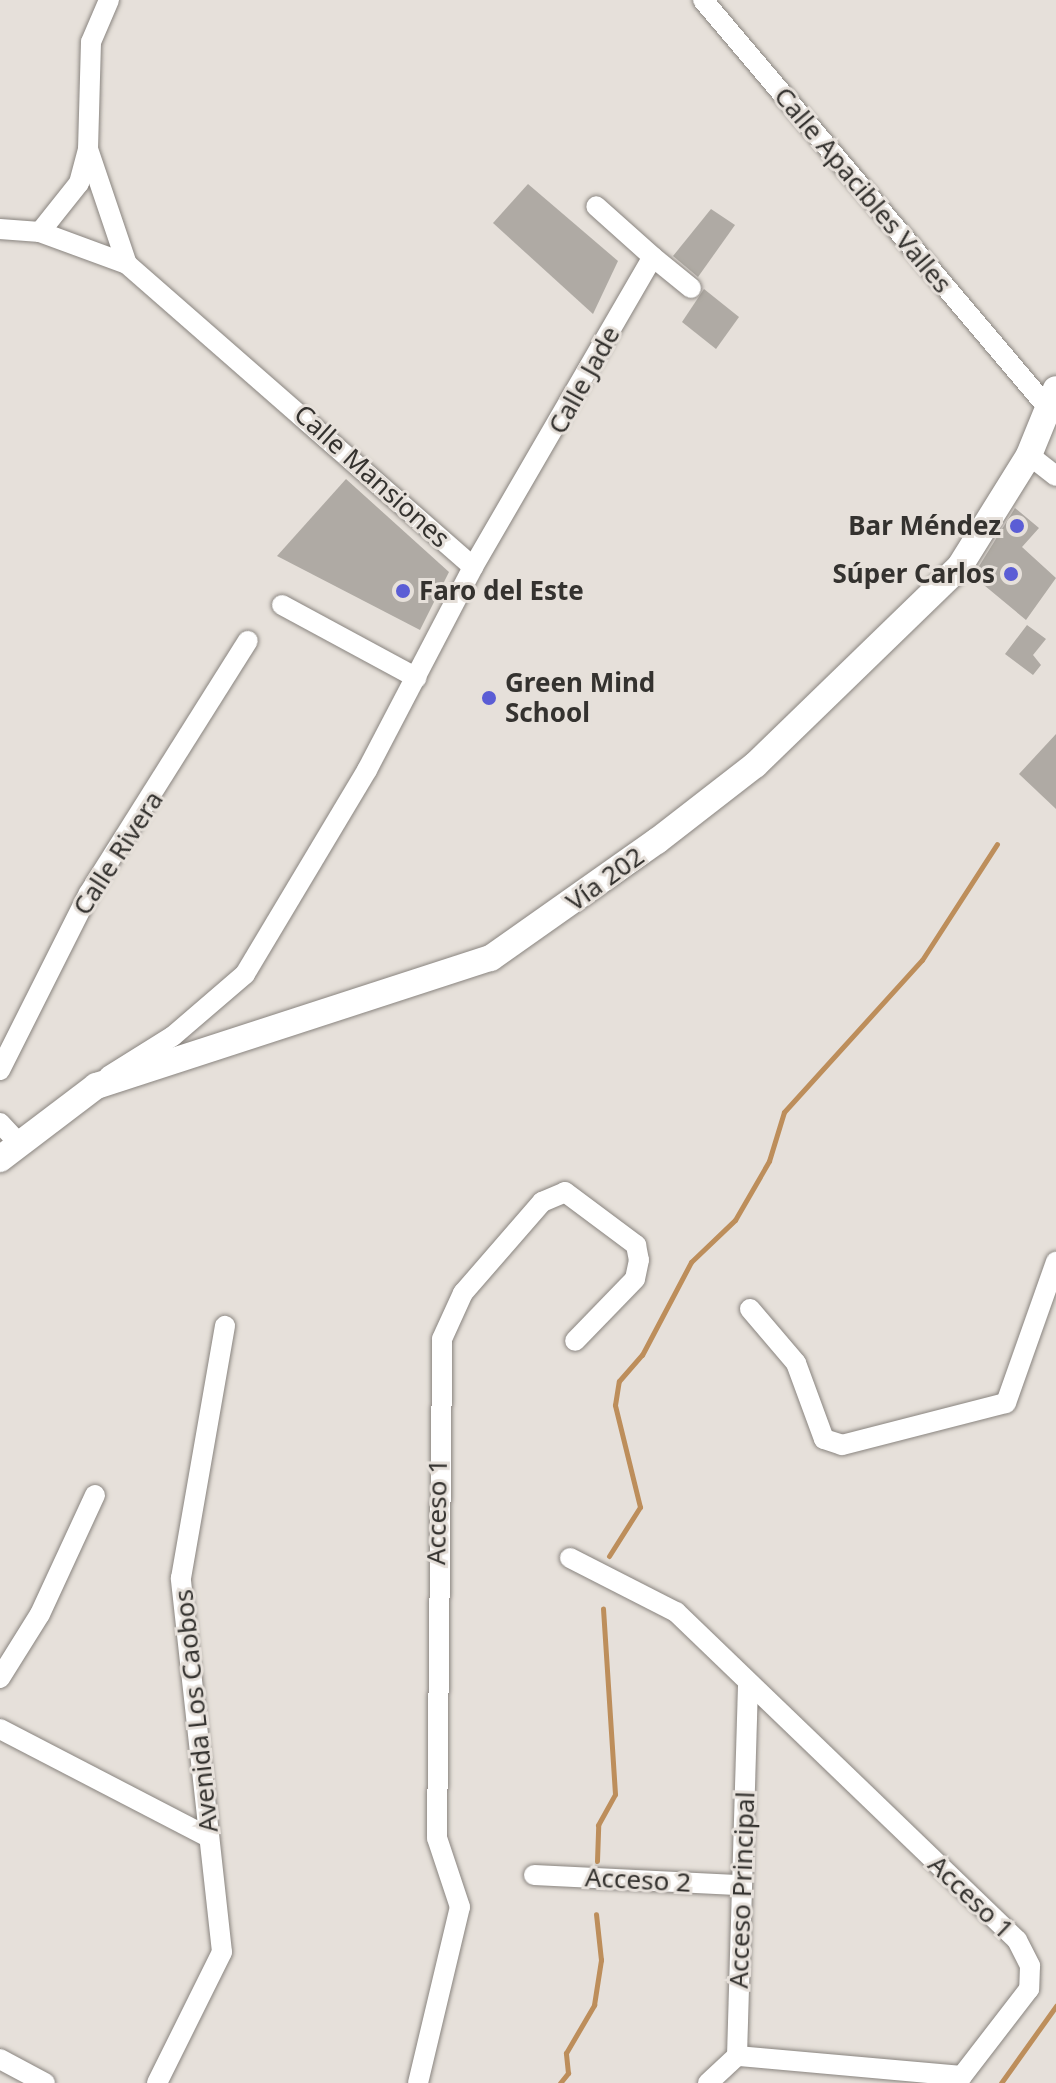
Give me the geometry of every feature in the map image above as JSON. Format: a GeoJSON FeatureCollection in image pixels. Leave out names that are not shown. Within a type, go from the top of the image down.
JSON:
{"type":"FeatureCollection","features":[{"type":"Feature","properties":{"kind":"main road","name":"Vía 202"},"geometry":{"type":"LineString","coordinates":[[6,1141],[96,1086],[441,979],[550,919],[755,765],[960,566],[1029,455],[1052,399]]}},
{"type":"Feature","properties":{"kind":"street"},"geometry":{"type":"LineString","coordinates":[[40,232],[79,183],[88,149],[91,42],[109,0]]}},
{"type":"Feature","properties":{"kind":"street","name":"Calle Apacibles Valles"},"geometry":{"type":"LineString","coordinates":[[703,0],[1023,379],[1052,399]]}},
{"type":"Feature","properties":{"kind":"street"},"geometry":{"type":"LineString","coordinates":[[88,149],[127,264]]}},
{"type":"Feature","properties":{"kind":"street"},"geometry":{"type":"LineString","coordinates":[[596,206],[691,288]]}},
{"type":"Feature","properties":{"kind":"street"},"geometry":{"type":"LineString","coordinates":[[0,229],[40,232],[127,264]]}},
{"type":"Feature","properties":{"kind":"street","name":"Calle Jade"},"geometry":{"type":"LineString","coordinates":[[473,567],[653,257]]}},
{"type":"Feature","properties":{"kind":"street","name":"Calle Mansiones"},"geometry":{"type":"LineString","coordinates":[[96,1086],[173,1036],[245,974],[417,678],[473,567],[127,264]]}},
{"type":"Feature","properties":{"kind":"street"},"geometry":{"type":"LineString","coordinates":[[1029,455],[1056,476]]}},
{"type":"Feature","properties":{"kind":"street"},"geometry":{"type":"LineString","coordinates":[[282,605],[417,678]]}},
{"type":"Feature","properties":{"kind":"street","name":"Calle Rivera"},"geometry":{"type":"LineString","coordinates":[[0,1070],[89,893],[248,641]]}},
{"type":"Feature","properties":{"kind":"street","name":"Acceso 1"},"geometry":{"type":"LineString","coordinates":[[418,2083],[460,1907],[437,1838],[442,1339],[463,1293],[542,1202],[565,1192],[636,1245],[639,1260],[635,1279],[575,1341]]}},
{"type":"Feature","properties":{"kind":"street"},"geometry":{"type":"LineString","coordinates":[[750,1309],[796,1363],[824,1439],[842,1445],[1006,1403],[1056,1262]]}},
{"type":"Feature","properties":{"kind":"street","name":"Avenida Los Caobos"},"geometry":{"type":"LineString","coordinates":[[157,2083],[222,1952],[181,1578],[225,1326]]}},
{"type":"Feature","properties":{"kind":"street"},"geometry":{"type":"LineString","coordinates":[[0,1678],[40,1614],[95,1495]]}},
{"type":"Feature","properties":{"kind":"street"},"geometry":{"type":"LineString","coordinates":[[570,1558],[676,1612],[748,1685]]}},
{"type":"Feature","properties":{"kind":"street","name":"Acceso 1"},"geometry":{"type":"LineString","coordinates":[[737,2056],[962,2076],[1029,1989],[1030,1966],[1017,1940],[748,1685]]}},
{"type":"Feature","properties":{"kind":"street","name":"Acceso Principal"},"geometry":{"type":"LineString","coordinates":[[737,2056],[748,1685]]}},
{"type":"Feature","properties":{"kind":"street"},"geometry":{"type":"LineString","coordinates":[[0,1729],[208,1837]]}},
{"type":"Feature","properties":{"kind":"street","name":"Acceso 2"},"geometry":{"type":"LineString","coordinates":[[534,1875],[742,1885]]}},
{"type":"Feature","properties":{"kind":"street"},"geometry":{"type":"LineString","coordinates":[[708,2083],[737,2056]]}},
{"type":"Feature","properties":{"kind":"street"},"geometry":{"type":"LineString","coordinates":[[0,2059],[45,2083]]}},
{"type":"Feature","properties":{"kind":"building"},"geometry":{"type":"Polygon","coordinates":[[[528,184],[618,261],[593,314],[493,223],[528,184]]]}},
{"type":"Feature","properties":{"kind":"building"},"geometry":{"type":"Polygon","coordinates":[[[711,209],[735,225],[698,277],[673,256],[711,209]]]}},
{"type":"Feature","properties":{"kind":"building"},"geometry":{"type":"Polygon","coordinates":[[[704,289],[739,317],[716,349],[682,322],[704,289]]]}},
{"type":"Feature","properties":{"kind":"building"},"geometry":{"type":"Polygon","coordinates":[[[346,479],[449,572],[420,630],[277,556],[346,479]]]}},
{"type":"Feature","properties":{"kind":"building","name":"Súper Carlos"},"geometry":{"type":"Polygon","coordinates":[[[1015,508],[1039,528],[1022,547],[1056,578],[1026,620],[973,576],[1015,508]]]}},
{"type":"Feature","properties":{"kind":"building"},"geometry":{"type":"Polygon","coordinates":[[[1027,625],[1046,639],[1033,655],[1041,665],[1033,675],[1005,654],[1027,625]]]}},
{"type":"Feature","properties":{"kind":"building"},"geometry":{"type":"Polygon","coordinates":[[[1056,734],[1056,809],[1019,774],[1056,734]]]}},
{"type":"Feature","properties":{"kind":"waterway"},"geometry":{"type":"LineString","coordinates":[[609,1556],[640,1507],[615,1405],[619,1381],[642,1355],[691,1262],[735,1220],[769,1161],[784,1112],[922,960],[997,844]]}},
{"type":"Feature","properties":{"kind":"waterway"},"geometry":{"type":"LineString","coordinates":[[597,1861],[598,1825],[615,1794],[603,1608]]}},
{"type":"Feature","properties":{"kind":"waterway"},"geometry":{"type":"LineString","coordinates":[[560,2083],[568,2073],[566,2053],[594,2005],[601,1960],[596,1914]]}},
{"type":"Feature","properties":{"kind":"waterway"},"geometry":{"type":"LineString","coordinates":[[1001,2083],[1056,2006]]}},
{"type":"Feature","properties":{"kind":"place","name":"Bar Méndez"},"geometry":{"type":"Point","coordinates":[1017,526]}},
{"type":"Feature","properties":{"kind":"place","name":"Súper Carlos"},"geometry":{"type":"Point","coordinates":[1011,574]}},
{"type":"Feature","properties":{"kind":"place","name":"Faro del Este"},"geometry":{"type":"Point","coordinates":[403,591]}},
{"type":"Feature","properties":{"kind":"place","name":"Green Mind School"},"geometry":{"type":"Point","coordinates":[489,698]}}]}
